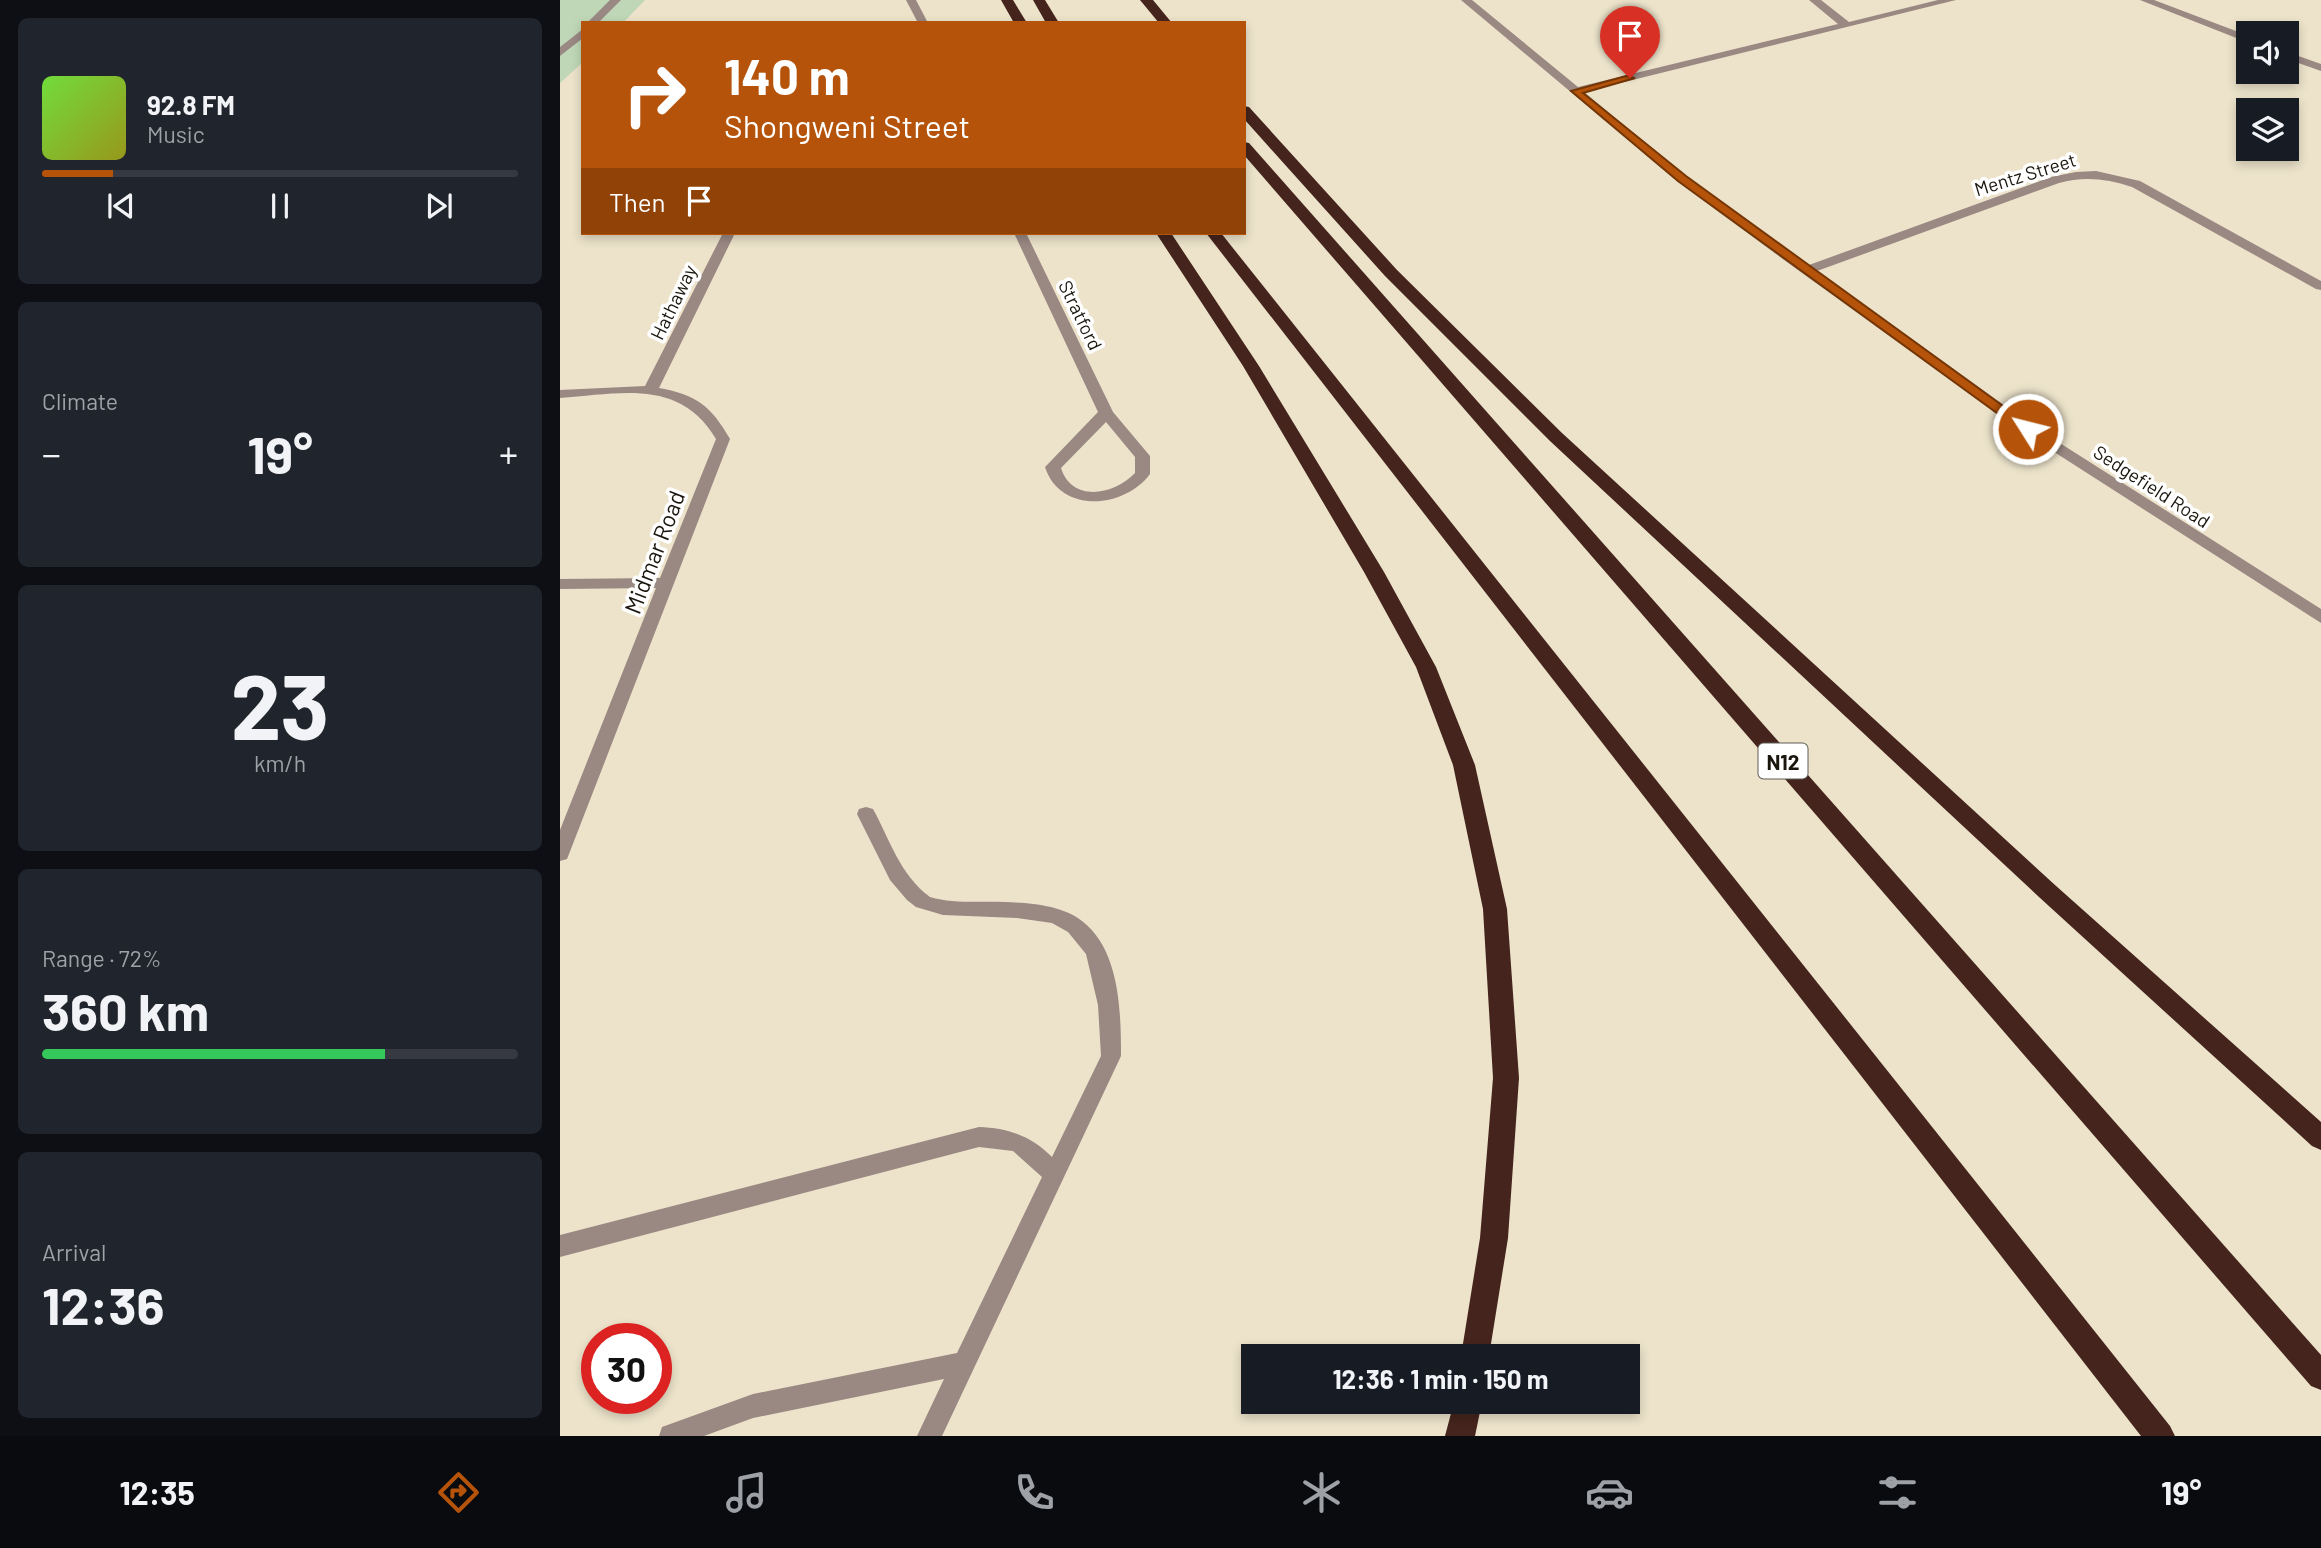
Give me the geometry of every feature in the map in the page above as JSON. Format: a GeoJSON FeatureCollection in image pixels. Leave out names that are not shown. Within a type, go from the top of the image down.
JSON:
{"type":"FeatureCollection","features":[{"type":"Feature","properties":{"kind":"highway"},"geometry":{"type":"LineString","coordinates":[[1007,0],[1020,21]]}},
{"type":"Feature","properties":{"kind":"highway"},"geometry":{"type":"LineString","coordinates":[[1039,0],[1053,21]]}},
{"type":"Feature","properties":{"kind":"highway"},"geometry":{"type":"LineString","coordinates":[[1130,0],[1146,21]]}},
{"type":"Feature","properties":{"kind":"highway"},"geometry":{"type":"LineString","coordinates":[[1146,0],[1164,21]]}},
{"type":"Feature","properties":{"kind":"highway"},"geometry":{"type":"LineString","coordinates":[[1246,112],[1391,274],[1556,437],[2047,891],[2321,1138]]}},
{"type":"Feature","properties":{"kind":"highway","name":"N12"},"geometry":{"type":"LineString","coordinates":[[1246,148],[2321,1376]]}},
{"type":"Feature","properties":{"kind":"highway"},"geometry":{"type":"LineString","coordinates":[[1164,235],[1251,366],[1374,572],[1426,667],[1464,765],[1495,909],[1506,1078],[1494,1238],[1477,1344]]}},
{"type":"Feature","properties":{"kind":"highway"},"geometry":{"type":"LineString","coordinates":[[1215,235],[2160,1436]]}},
{"type":"Feature","properties":{"kind":"highway"},"geometry":{"type":"LineString","coordinates":[[1461,1436],[1466,1414]]}},
{"type":"Feature","properties":{"kind":"street"},"geometry":{"type":"LineString","coordinates":[[594,21],[616,0]]}},
{"type":"Feature","properties":{"kind":"street"},"geometry":{"type":"LineString","coordinates":[[911,0],[921,21]]}},
{"type":"Feature","properties":{"kind":"street","name":"Sedgefield Road"},"geometry":{"type":"LineString","coordinates":[[1466,0],[1682,178],[1807,270],[2028,429],[2321,617]]}},
{"type":"Feature","properties":{"kind":"street"},"geometry":{"type":"LineString","coordinates":[[1814,0],[1845,24]]}},
{"type":"Feature","properties":{"kind":"street"},"geometry":{"type":"LineString","coordinates":[[1576,91],[1951,0]]}},
{"type":"Feature","properties":{"kind":"street"},"geometry":{"type":"LineString","coordinates":[[2145,0],[2236,35]]}},
{"type":"Feature","properties":{"kind":"street"},"geometry":{"type":"LineString","coordinates":[[560,53],[581,34]]}},
{"type":"Feature","properties":{"kind":"street"},"geometry":{"type":"LineString","coordinates":[[2299,60],[2321,68]]}},
{"type":"Feature","properties":{"kind":"street","name":"Mentz Street"},"geometry":{"type":"LineString","coordinates":[[1807,270],[2055,180],[2092,173],[2136,184],[2321,286]]}},
{"type":"Feature","properties":{"kind":"street","name":"Hathaway"},"geometry":{"type":"LineString","coordinates":[[652,389],[728,235]]}},
{"type":"Feature","properties":{"kind":"street","name":"Stratford"},"geometry":{"type":"LineString","coordinates":[[1021,235],[1106,413],[1143,456],[1143,474],[1129,488],[1101,497],[1073,493],[1056,480],[1053,467],[1106,413]]}},
{"type":"Feature","properties":{"kind":"street","name":"Midmar Road"},"geometry":{"type":"LineString","coordinates":[[560,394],[652,389],[696,403],[717,423],[723,439],[560,854]]}},
{"type":"Feature","properties":{"kind":"street"},"geometry":{"type":"LineString","coordinates":[[560,584],[667,583]]}},
{"type":"Feature","properties":{"kind":"street"},"geometry":{"type":"LineString","coordinates":[[866,814],[894,873],[924,903],[956,908],[1033,911],[1073,924],[1092,943],[1111,1008],[1111,1056],[929,1436]]}},
{"type":"Feature","properties":{"kind":"street"},"geometry":{"type":"LineString","coordinates":[[560,1246],[979,1137],[1012,1138],[1038,1156],[1053,1174]]}},
{"type":"Feature","properties":{"kind":"street"},"geometry":{"type":"LineString","coordinates":[[671,1436],[753,1406],[963,1363]]}},
{"type":"Feature","properties":{"kind":"green space"},"geometry":{"type":"Polygon","coordinates":[[[560,0],[645,0],[625,21],[581,21],[581,64],[560,83],[560,0]]]}},
{"type":"Feature","properties":{"kind":"route"},"geometry":{"type":"LineString","coordinates":[[1630,78],[1576,91],[1682,178],[2028,429]]}}]}
